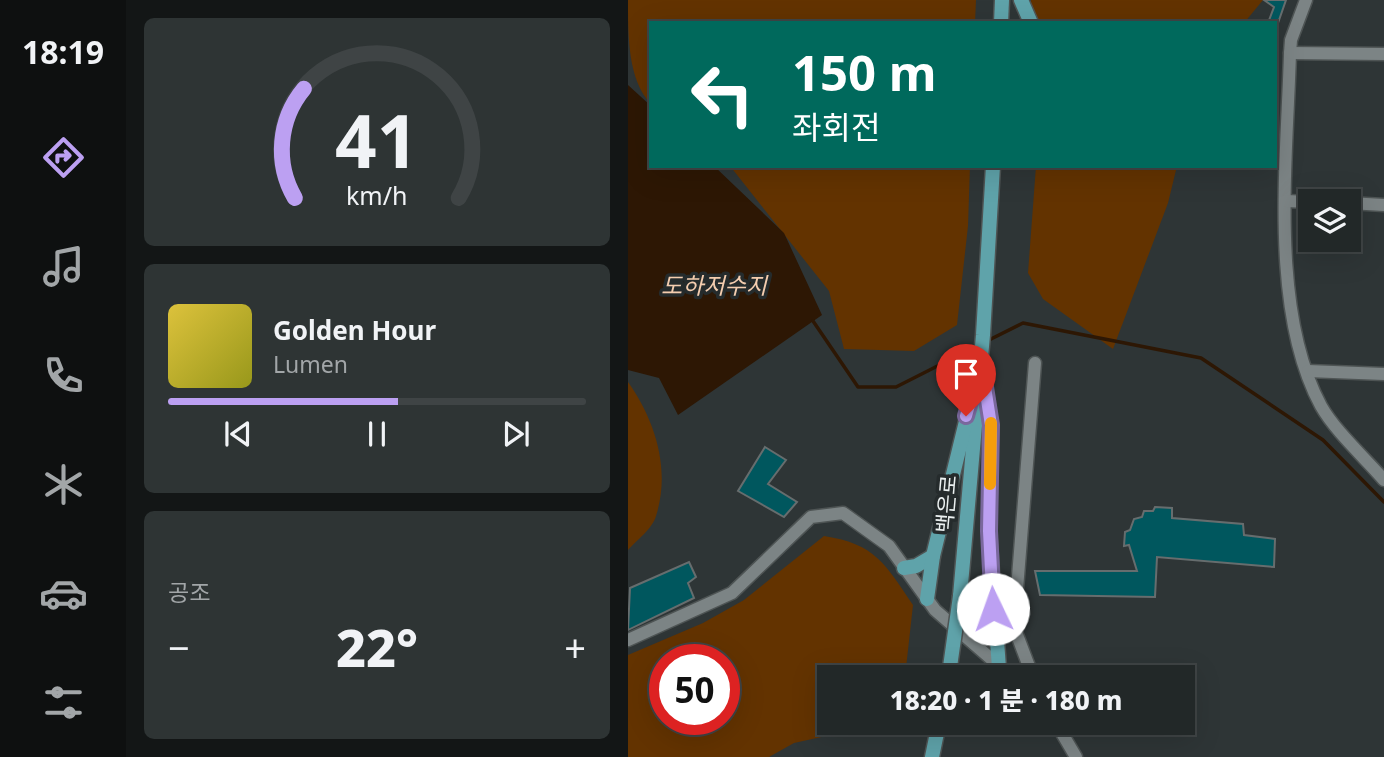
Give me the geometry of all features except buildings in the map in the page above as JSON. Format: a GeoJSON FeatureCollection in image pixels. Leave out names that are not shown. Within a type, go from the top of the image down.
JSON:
{"type":"FeatureCollection","features":[{"type":"Feature","properties":{"kind":"main road"},"geometry":{"type":"LineString","coordinates":[[1001,21],[1002,0]]}},
{"type":"Feature","properties":{"kind":"main road"},"geometry":{"type":"LineString","coordinates":[[1021,0],[1030,21]]}},
{"type":"Feature","properties":{"kind":"main road","name":"백은로"},"geometry":{"type":"LineString","coordinates":[[950,665],[960,596],[983,335],[993,168]]}},
{"type":"Feature","properties":{"kind":"main road"},"geometry":{"type":"LineString","coordinates":[[991,194],[1000,168]]}},
{"type":"Feature","properties":{"kind":"main road"},"geometry":{"type":"LineString","coordinates":[[927,599],[933,555],[981,358]]}},
{"type":"Feature","properties":{"kind":"main road"},"geometry":{"type":"LineString","coordinates":[[981,358],[991,425],[989,531],[999,665]]}},
{"type":"Feature","properties":{"kind":"main road"},"geometry":{"type":"LineString","coordinates":[[904,568],[916,566],[933,555]]}},
{"type":"Feature","properties":{"kind":"main road"},"geometry":{"type":"LineString","coordinates":[[932,757],[937,735]]}},
{"type":"Feature","properties":{"kind":"street"},"geometry":{"type":"LineString","coordinates":[[1306,0],[1290,47],[1285,250],[1294,326],[1322,408],[1384,480]]}},
{"type":"Feature","properties":{"kind":"street"},"geometry":{"type":"LineString","coordinates":[[1277,40],[1290,47],[1384,54]]}},
{"type":"Feature","properties":{"kind":"street"},"geometry":{"type":"LineString","coordinates":[[1286,201],[1298,202]]}},
{"type":"Feature","properties":{"kind":"street"},"geometry":{"type":"LineString","coordinates":[[1361,204],[1384,205]]}},
{"type":"Feature","properties":{"kind":"street"},"geometry":{"type":"LineString","coordinates":[[1028,665],[1014,627],[1035,363]]}},
{"type":"Feature","properties":{"kind":"street"},"geometry":{"type":"LineString","coordinates":[[1308,371],[1384,374]]}},
{"type":"Feature","properties":{"kind":"street"},"geometry":{"type":"LineString","coordinates":[[628,640],[732,593],[811,517],[843,513],[889,546],[935,610],[996,665]]}},
{"type":"Feature","properties":{"kind":"street"},"geometry":{"type":"LineString","coordinates":[[1063,735],[1076,757]]}},
{"type":"Feature","properties":{"kind":"shaded area"},"geometry":{"type":"Polygon","coordinates":[[[628,0],[976,0],[975,21],[649,21],[649,102],[638,83],[629,43],[628,0]]]}},
{"type":"Feature","properties":{"kind":"shaded area"},"geometry":{"type":"Polygon","coordinates":[[[1031,0],[1263,0],[1246,21],[1032,21],[1031,0]]]}},
{"type":"Feature","properties":{"kind":"shaded area"},"geometry":{"type":"Polygon","coordinates":[[[732,168],[970,168],[968,226],[957,325],[914,351],[844,349],[829,291],[732,168]]]}},
{"type":"Feature","properties":{"kind":"shaded area"},"geometry":{"type":"Polygon","coordinates":[[[1036,168],[1177,168],[1168,203],[1113,349],[1043,299],[1028,273],[1036,168]]]}},
{"type":"Feature","properties":{"kind":"shaded area"},"geometry":{"type":"Polygon","coordinates":[[[628,382],[653,429],[662,481],[654,521],[628,550],[628,382]]]}},
{"type":"Feature","properties":{"kind":"shaded area"},"geometry":{"type":"Polygon","coordinates":[[[824,536],[856,544],[868,551],[886,567],[913,605],[906,665],[817,665],[817,735],[831,735],[794,743],[769,757],[628,757],[628,655],[649,646],[649,735],[740,735],[740,644],[654,644],[703,623],[744,600],[824,536]]]}},
{"type":"Feature","properties":{"kind":"water","name":"도하저수지"},"geometry":{"type":"Polygon","coordinates":[[[628,85],[649,104],[649,168],[716,168],[784,233],[822,315],[678,415],[659,378],[628,370],[628,85]]]}},
{"type":"Feature","properties":{"kind":"waterway"},"geometry":{"type":"LineString","coordinates":[[813,321],[858,387],[896,387],[977,346]]}},
{"type":"Feature","properties":{"kind":"waterway"},"geometry":{"type":"LineString","coordinates":[[987,341],[1023,323],[1201,358],[1323,440],[1384,502]]}},
{"type":"Feature","properties":{"kind":"slow traffic"},"geometry":{"type":"LineString","coordinates":[[990,484],[991,423]]}},
{"type":"Feature","properties":{"kind":"route"},"geometry":{"type":"LineString","coordinates":[[966,416],[981,362],[991,425],[989,531],[993,609]]}}]}
